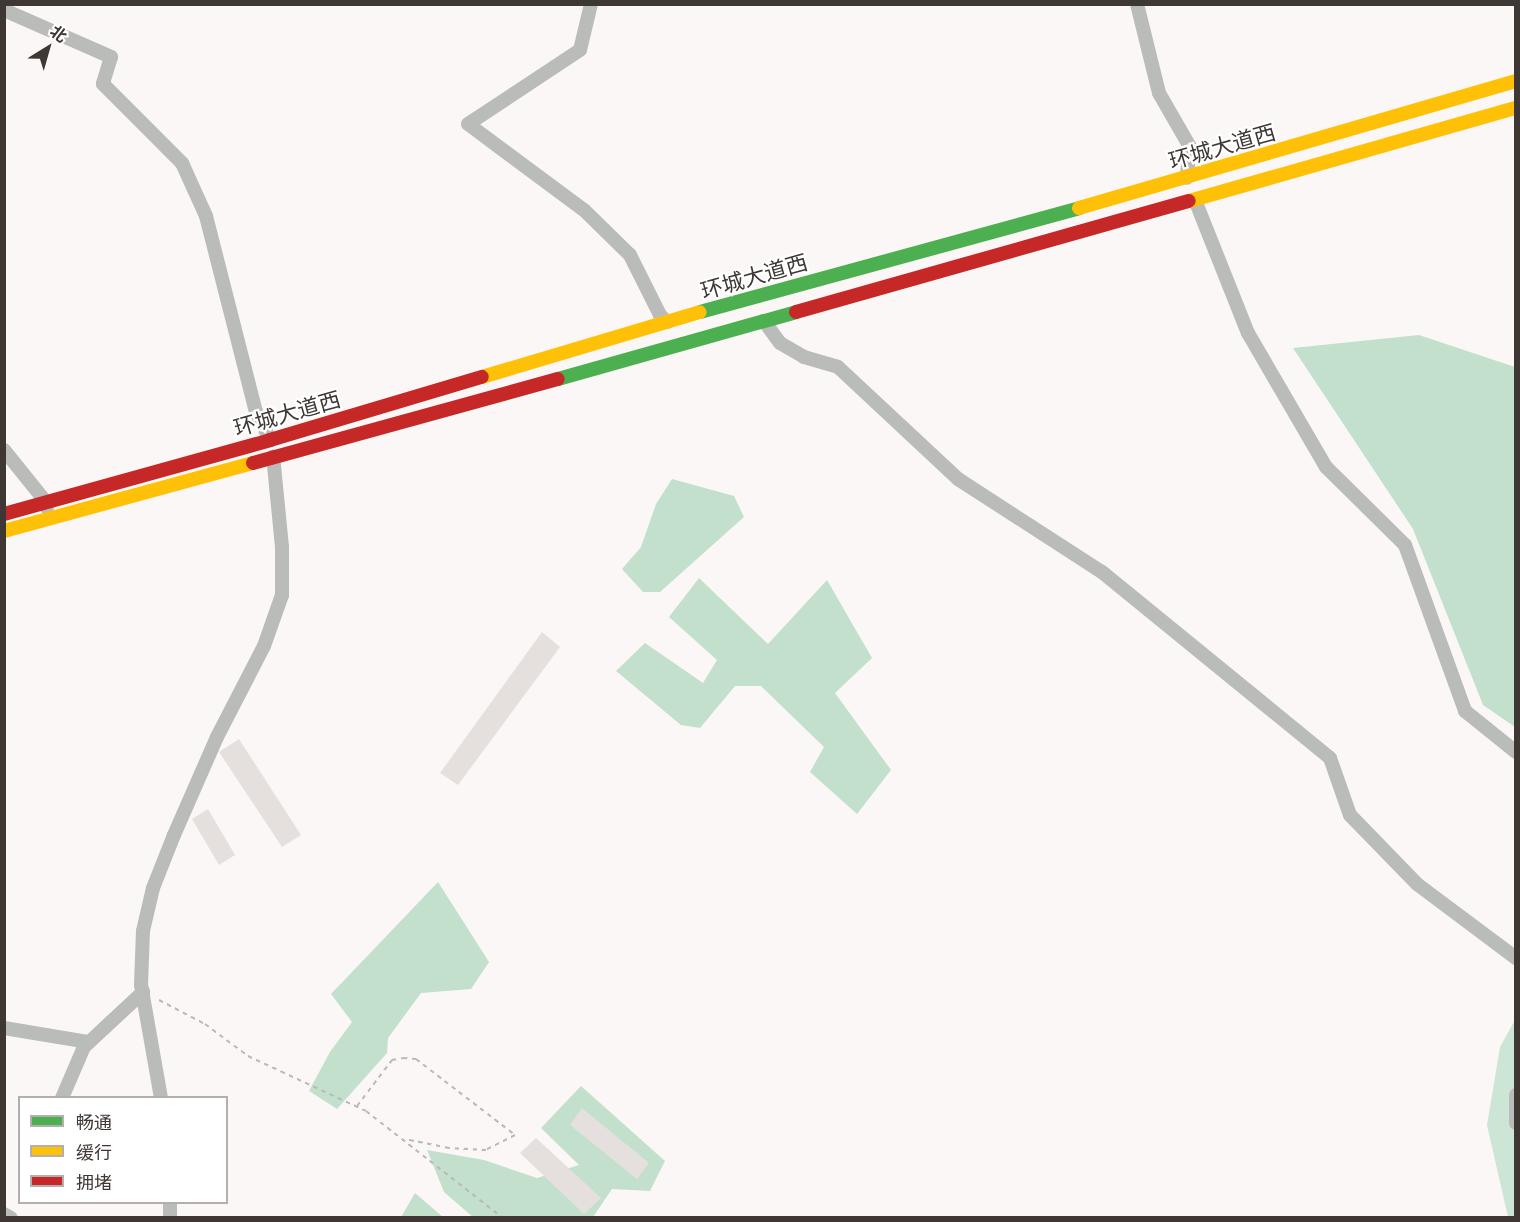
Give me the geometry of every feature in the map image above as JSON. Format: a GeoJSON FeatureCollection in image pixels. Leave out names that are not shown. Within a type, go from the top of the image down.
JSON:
{"type":"FeatureCollection","features":[{"type":"Feature","properties":{"kind":"main road","name":"环城大道西"},"geometry":{"type":"LineString","coordinates":[[4,514],[270,440],[667,322],[1187,178],[1515,81]]}},
{"type":"Feature","properties":{"kind":"main road","name":"环城大道西"},"geometry":{"type":"LineString","coordinates":[[4,531],[764,321],[1515,108]]}},
{"type":"Feature","properties":{"kind":"street"},"geometry":{"type":"LineString","coordinates":[[591,4],[580,50],[468,124],[584,210],[630,255],[660,315],[667,322]]}},
{"type":"Feature","properties":{"kind":"street"},"geometry":{"type":"LineString","coordinates":[[1137,4],[1159,93],[1190,147],[1187,178]]}},
{"type":"Feature","properties":{"kind":"street"},"geometry":{"type":"LineString","coordinates":[[4,10],[111,57],[103,84],[182,164],[206,216],[256,412],[270,440]]}},
{"type":"Feature","properties":{"kind":"street"},"geometry":{"type":"LineString","coordinates":[[1195,200],[1248,333],[1326,467],[1405,545],[1465,711],[1515,752]]}},
{"type":"Feature","properties":{"kind":"street"},"geometry":{"type":"LineString","coordinates":[[764,321],[780,343],[804,357],[838,368],[958,478],[1102,572],[1330,758],[1350,815],[1417,884],[1515,958]]}},
{"type":"Feature","properties":{"kind":"street"},"geometry":{"type":"LineString","coordinates":[[4,450],[46,502],[50,518]]}},
{"type":"Feature","properties":{"kind":"street"},"geometry":{"type":"LineString","coordinates":[[161,1096],[143,992],[142,931],[153,888],[217,737],[264,646],[282,595],[282,547],[273,456]]}},
{"type":"Feature","properties":{"kind":"street"},"geometry":{"type":"LineString","coordinates":[[63,1096],[84,1047],[143,992]]}},
{"type":"Feature","properties":{"kind":"street"},"geometry":{"type":"LineString","coordinates":[[4,1028],[89,1042]]}},
{"type":"Feature","properties":{"kind":"street"},"geometry":{"type":"LineString","coordinates":[[1515,1095],[1515,1123]]}},
{"type":"Feature","properties":{"kind":"street"},"geometry":{"type":"LineString","coordinates":[[4,1215],[11,1218]]}},
{"type":"Feature","properties":{"kind":"path"},"geometry":{"type":"LineString","coordinates":[[143,992],[205,1024],[248,1056],[357,1106],[403,1138],[503,1218]]}},
{"type":"Feature","properties":{"kind":"path"},"geometry":{"type":"LineString","coordinates":[[357,1106],[392,1060],[416,1059],[515,1135],[486,1150],[449,1148],[403,1138]]}},
{"type":"Feature","properties":{"kind":"green space"},"geometry":{"type":"Polygon","coordinates":[[[1419,335],[1515,367],[1515,727],[1483,705],[1413,529],[1293,348],[1419,335]]]}},
{"type":"Feature","properties":{"kind":"green space"},"geometry":{"type":"Polygon","coordinates":[[[672,479],[734,496],[744,517],[660,592],[643,592],[622,569],[641,547],[656,504],[672,479]]]}},
{"type":"Feature","properties":{"kind":"green space"},"geometry":{"type":"Polygon","coordinates":[[[699,578],[768,644],[827,580],[872,658],[835,693],[891,770],[857,814],[810,772],[824,747],[761,686],[735,686],[700,728],[681,725],[616,671],[645,643],[703,683],[717,660],[669,617],[699,578]]]}},
{"type":"Feature","properties":{"kind":"green space"},"geometry":{"type":"Polygon","coordinates":[[[438,882],[489,962],[471,989],[421,993],[388,1038],[387,1053],[337,1109],[309,1091],[330,1052],[352,1022],[331,994],[438,882]]]}},
{"type":"Feature","properties":{"kind":"green space"},"geometry":{"type":"Polygon","coordinates":[[[1515,1020],[1515,1217],[1508,1217],[1487,1125],[1500,1047],[1515,1020]]]}},
{"type":"Feature","properties":{"kind":"green space"},"geometry":{"type":"Polygon","coordinates":[[[581,1086],[665,1161],[650,1191],[612,1189],[593,1217],[474,1218],[444,1192],[427,1150],[484,1160],[537,1178],[579,1165],[541,1128],[581,1086]]]}},
{"type":"Feature","properties":{"kind":"green space"},"geometry":{"type":"Polygon","coordinates":[[[415,1193],[443,1217],[401,1217],[415,1193]]]}},
{"type":"Feature","properties":{"kind":"building"},"geometry":{"type":"Polygon","coordinates":[[[542,632],[560,647],[458,785],[440,773],[542,632]]]}},
{"type":"Feature","properties":{"kind":"building"},"geometry":{"type":"Polygon","coordinates":[[[239,739],[301,835],[282,847],[219,752],[239,739]]]}},
{"type":"Feature","properties":{"kind":"building"},"geometry":{"type":"Polygon","coordinates":[[[208,809],[235,855],[219,865],[192,819],[208,809]]]}},
{"type":"Feature","properties":{"kind":"building"},"geometry":{"type":"Polygon","coordinates":[[[582,1108],[649,1163],[637,1179],[570,1125],[582,1108]]]}},
{"type":"Feature","properties":{"kind":"building"},"geometry":{"type":"Polygon","coordinates":[[[536,1138],[601,1198],[584,1214],[520,1153],[536,1138]]]}},
{"type":"Feature","properties":{"kind":"traffic: fast"},"geometry":{"type":"LineString","coordinates":[[700,312],[1079,208]]}},
{"type":"Feature","properties":{"kind":"traffic: fast"},"geometry":{"type":"LineString","coordinates":[[558,379],[796,312]]}},
{"type":"Feature","properties":{"kind":"traffic: slow"},"geometry":{"type":"LineString","coordinates":[[1079,208],[1516,81]]}},
{"type":"Feature","properties":{"kind":"traffic: slow"},"geometry":{"type":"LineString","coordinates":[[1189,201],[1516,108]]}},
{"type":"Feature","properties":{"kind":"traffic: slow"},"geometry":{"type":"LineString","coordinates":[[482,377],[700,312]]}},
{"type":"Feature","properties":{"kind":"traffic: slow"},"geometry":{"type":"LineString","coordinates":[[4,531],[253,463]]}},
{"type":"Feature","properties":{"kind":"traffic: jam"},"geometry":{"type":"LineString","coordinates":[[796,312],[1189,201]]}},
{"type":"Feature","properties":{"kind":"traffic: jam"},"geometry":{"type":"LineString","coordinates":[[4,514],[270,440],[482,377]]}},
{"type":"Feature","properties":{"kind":"traffic: jam"},"geometry":{"type":"LineString","coordinates":[[253,463],[558,379]]}}]}
